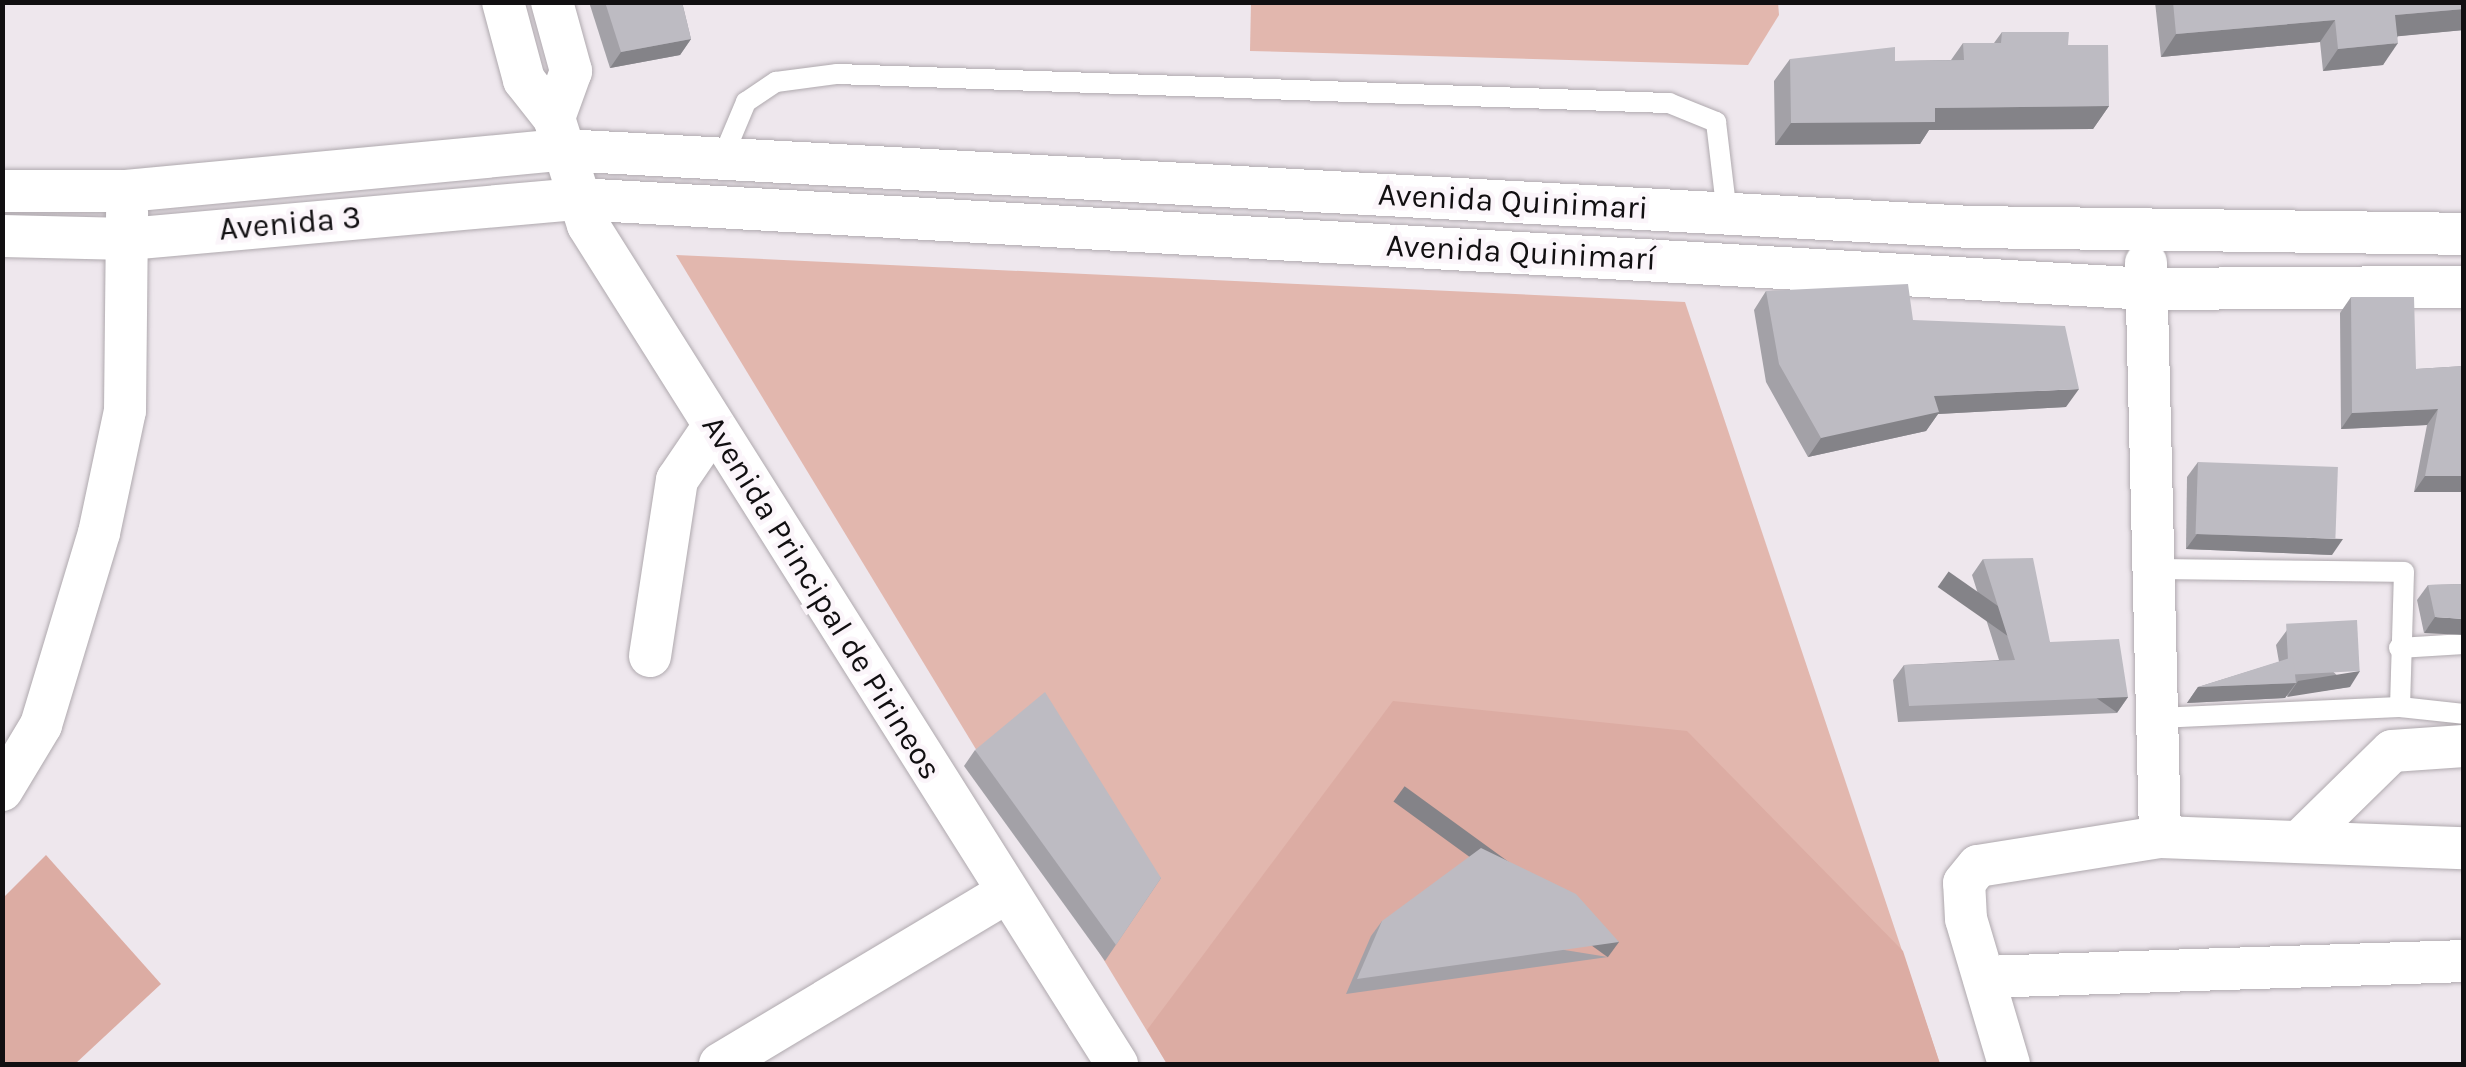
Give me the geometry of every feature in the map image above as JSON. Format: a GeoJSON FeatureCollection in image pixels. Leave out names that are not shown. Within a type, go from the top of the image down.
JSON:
{"type":"FeatureCollection","features":[{"type":"Feature","properties":{"kind":"street","name":"Avenida Principal de Pirineos"},"geometry":{"type":"LineString","coordinates":[[503,2],[524,80],[558,134],[578,199],[713,427],[1117,1064]]}},
{"type":"Feature","properties":{"kind":"street"},"geometry":{"type":"LineString","coordinates":[[552,2],[571,71],[558,134]]}},
{"type":"Feature","properties":{"kind":"street","name":"Avenida Quinimari"},"geometry":{"type":"LineString","coordinates":[[558,134],[722,158],[1727,214],[2144,232],[2464,234]]}},
{"type":"Feature","properties":{"kind":"street","name":"Avenida 3"},"geometry":{"type":"LineString","coordinates":[[2,191],[126,192],[558,134]]}},
{"type":"Feature","properties":{"kind":"street"},"geometry":{"type":"LineString","coordinates":[[2,790],[40,725],[99,533],[125,411],[126,192]]}},
{"type":"Feature","properties":{"kind":"street","name":"Avenida 3"},"geometry":{"type":"LineString","coordinates":[[2,236],[128,239],[578,199]]}},
{"type":"Feature","properties":{"kind":"street","name":"Avenida Quinimarí"},"geometry":{"type":"LineString","coordinates":[[578,199],[2148,289],[2464,287]]}},
{"type":"Feature","properties":{"kind":"street"},"geometry":{"type":"LineString","coordinates":[[2144,232],[2160,837]]}},
{"type":"Feature","properties":{"kind":"street"},"geometry":{"type":"LineString","coordinates":[[650,656],[677,480],[713,427]]}},
{"type":"Feature","properties":{"kind":"street"},"geometry":{"type":"LineString","coordinates":[[2299,842],[2392,751],[2464,746]]}},
{"type":"Feature","properties":{"kind":"street"},"geometry":{"type":"LineString","coordinates":[[2009,1064],[1966,919],[1964,883],[1978,866],[2160,837],[2464,848]]}},
{"type":"Feature","properties":{"kind":"street"},"geometry":{"type":"LineString","coordinates":[[720,1064],[1007,892]]}},
{"type":"Feature","properties":{"kind":"street"},"geometry":{"type":"LineString","coordinates":[[1984,977],[2464,961]]}},
{"type":"Feature","properties":{"kind":"lane"},"geometry":{"type":"LineString","coordinates":[[722,158],[746,102],[776,82],[837,74],[1668,103],[1716,122],[1727,214]]}},
{"type":"Feature","properties":{"kind":"lane"},"geometry":{"type":"LineString","coordinates":[[2167,569],[2404,572],[2400,708]]}},
{"type":"Feature","properties":{"kind":"lane"},"geometry":{"type":"LineString","coordinates":[[2399,648],[2464,644]]}},
{"type":"Feature","properties":{"kind":"lane"},"geometry":{"type":"LineString","coordinates":[[2157,718],[2400,708],[2464,714]]}},
{"type":"Feature","properties":{"kind":"shaded area"},"geometry":{"type":"Polygon","coordinates":[[[1778,2],[1779,15],[1748,65],[1250,51],[1251,3],[1778,2]]]}},
{"type":"Feature","properties":{"kind":"shaded area"},"geometry":{"type":"Polygon","coordinates":[[[676,255],[1685,302],[1940,1064],[1167,1064],[676,255]]]}},
{"type":"Feature","properties":{"kind":"shaded area"},"geometry":{"type":"Polygon","coordinates":[[[1393,701],[1687,731],[1903,951],[1940,1064],[1167,1064],[1147,1030],[1393,701]]]}},
{"type":"Feature","properties":{"kind":"shaded area"},"geometry":{"type":"Polygon","coordinates":[[[46,855],[161,984],[75,1064],[3,1064],[3,898],[46,855]]]}},
{"type":"Feature","properties":{"kind":"building"},"geometry":{"type":"Polygon","coordinates":[[[605,2],[682,2],[691,39],[621,52],[605,2]]]}},
{"type":"Feature","properties":{"kind":"building"},"geometry":{"type":"Polygon","coordinates":[[[2173,2],[2464,2],[2464,9],[2395,15],[2398,43],[2338,49],[2335,20],[2176,34],[2173,2]]]}},
{"type":"Feature","properties":{"kind":"building"},"geometry":{"type":"Polygon","coordinates":[[[2002,32],[2069,32],[2068,45],[2108,45],[2109,106],[1935,108],[1935,122],[1791,123],[1790,59],[1895,47],[1895,61],[1964,60],[1963,43],[2001,43],[2002,32]]]}},
{"type":"Feature","properties":{"kind":"building"},"geometry":{"type":"Polygon","coordinates":[[[1908,284],[1913,320],[2065,326],[2079,389],[1934,396],[1939,412],[1821,438],[1779,364],[1766,291],[1908,284]]]}},
{"type":"Feature","properties":{"kind":"building"},"geometry":{"type":"Polygon","coordinates":[[[2351,297],[2414,297],[2416,369],[2464,366],[2464,476],[2425,476],[2438,409],[2352,413],[2351,297]]]}},
{"type":"Feature","properties":{"kind":"building"},"geometry":{"type":"Polygon","coordinates":[[[2198,462],[2338,467],[2335,539],[2195,534],[2198,462]]]}},
{"type":"Feature","properties":{"kind":"building"},"geometry":{"type":"Polygon","coordinates":[[[2033,558],[2050,642],[2119,639],[2128,697],[1909,706],[1904,665],[2015,660],[1983,559],[2033,558]]]}},
{"type":"Feature","properties":{"kind":"building"},"geometry":{"type":"Polygon","coordinates":[[[2464,584],[2464,619],[2435,617],[2428,585],[2464,584]]]}},
{"type":"Feature","properties":{"kind":"building"},"geometry":{"type":"Polygon","coordinates":[[[2357,620],[2360,671],[2289,675],[2286,624],[2357,620]]]}},
{"type":"Feature","properties":{"kind":"building"},"geometry":{"type":"Polygon","coordinates":[[[2293,657],[2296,683],[2198,687],[2293,657]]]}},
{"type":"Feature","properties":{"kind":"building"},"geometry":{"type":"Polygon","coordinates":[[[1045,692],[1161,878],[1116,945],[975,750],[1045,692]]]}},
{"type":"Feature","properties":{"kind":"building"},"geometry":{"type":"Polygon","coordinates":[[[1481,848],[1576,894],[1619,942],[1357,979],[1382,921],[1481,848]]]}}]}
